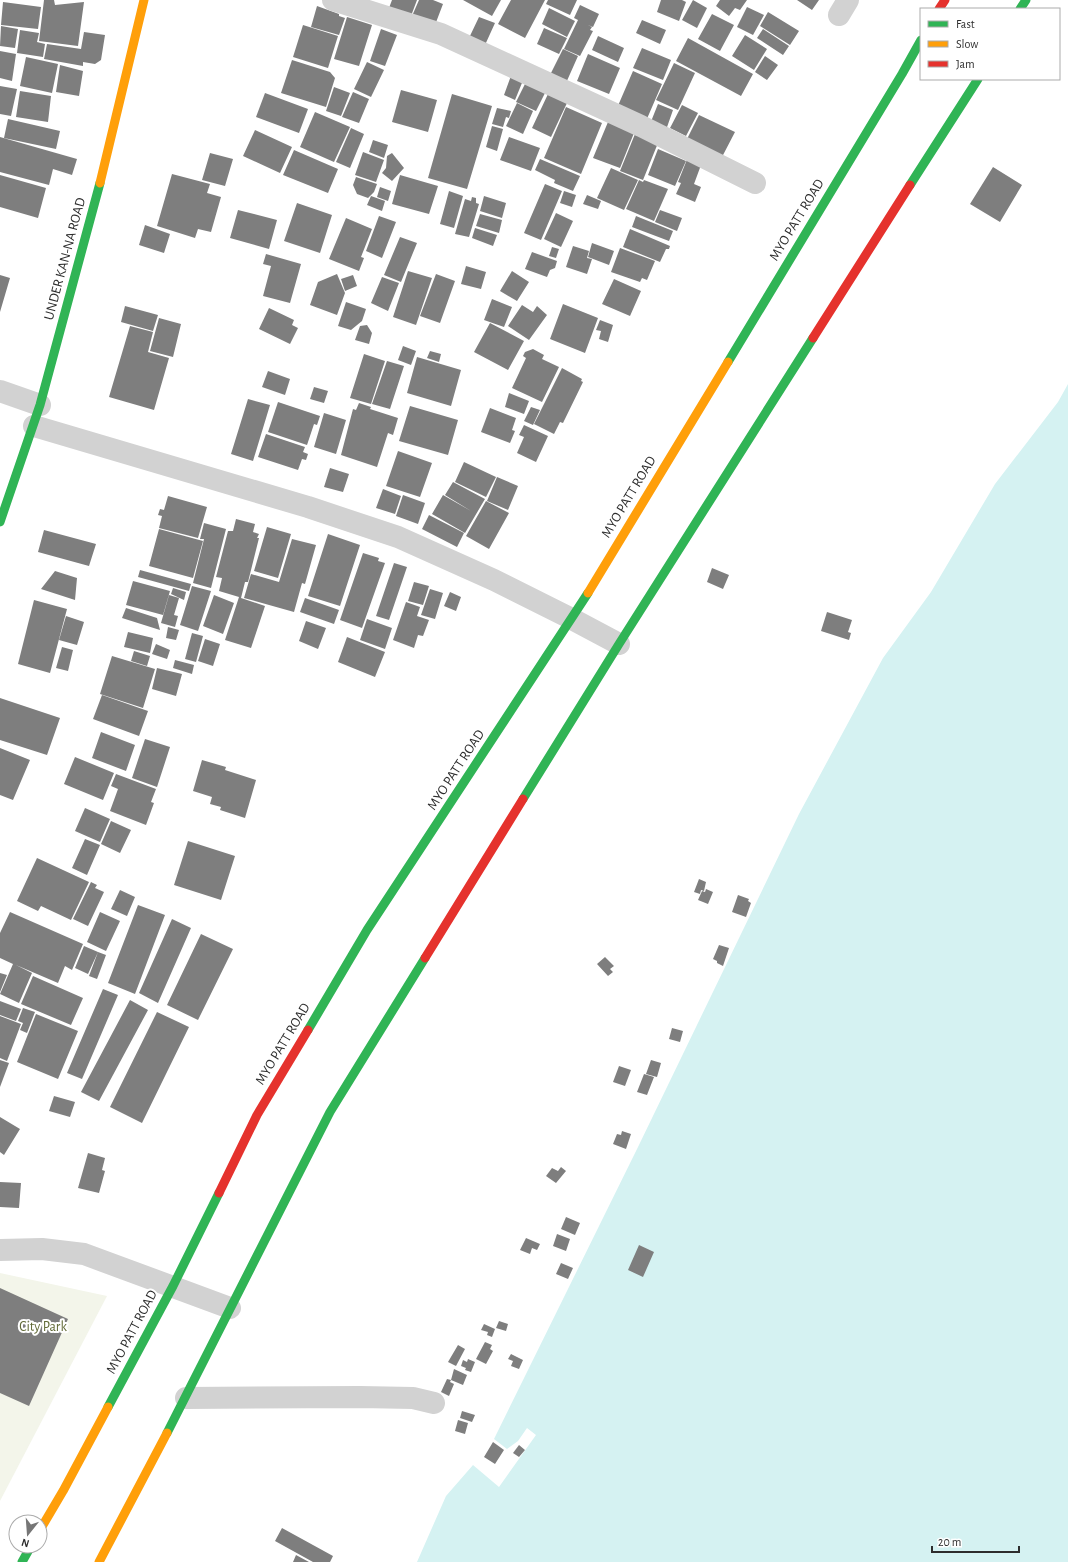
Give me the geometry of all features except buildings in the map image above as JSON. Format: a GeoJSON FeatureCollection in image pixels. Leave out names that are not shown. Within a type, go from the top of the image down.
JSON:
{"type":"FeatureCollection","features":[{"type":"Feature","properties":{"kind":"main road","name":"UNDER KAN-NA ROAD"},"geometry":{"type":"LineString","coordinates":[[0,522],[40,405],[102,175],[144,0]]}},
{"type":"Feature","properties":{"kind":"main road","name":"MYO PATT ROAD"},"geometry":{"type":"LineString","coordinates":[[48,1516],[173,1286],[257,1115],[359,944],[572,619],[920,43]]}},
{"type":"Feature","properties":{"kind":"main road"},"geometry":{"type":"LineString","coordinates":[[99,1562],[186,1398],[330,1112],[619,644],[977,80]]}},
{"type":"Feature","properties":{"kind":"street"},"geometry":{"type":"LineString","coordinates":[[333,0],[441,34],[641,126],[756,184]]}},
{"type":"Feature","properties":{"kind":"street"},"geometry":{"type":"LineString","coordinates":[[0,391],[40,405]]}},
{"type":"Feature","properties":{"kind":"street"},"geometry":{"type":"LineString","coordinates":[[34,426],[308,507],[398,537],[494,580],[619,644]]}},
{"type":"Feature","properties":{"kind":"street"},"geometry":{"type":"LineString","coordinates":[[0,1250],[42,1249],[84,1254],[230,1308]]}},
{"type":"Feature","properties":{"kind":"street"},"geometry":{"type":"LineString","coordinates":[[186,1398],[375,1397],[413,1398],[434,1403]]}},
{"type":"Feature","properties":{"kind":"green space","name":"City Park"},"geometry":{"type":"Polygon","coordinates":[[[0,1273],[107,1296],[0,1501],[0,1273]]]}},
{"type":"Feature","properties":{"kind":"water"},"geometry":{"type":"Polygon","coordinates":[[[1068,384],[1068,1562],[417,1562],[446,1496],[473,1465],[499,1487],[536,1435],[527,1428],[518,1441],[507,1449],[494,1439],[638,1147],[799,814],[883,658],[931,592],[995,484],[1058,402],[1068,384]]]}},
{"type":"Feature","properties":{"kind":"traffic: fast"},"geometry":{"type":"LineString","coordinates":[[1021,8],[1026,0]]}},
{"type":"Feature","properties":{"kind":"traffic: fast"},"geometry":{"type":"LineString","coordinates":[[728,362],[920,42]]}},
{"type":"Feature","properties":{"kind":"traffic: fast"},"geometry":{"type":"LineString","coordinates":[[910,185],[977,80]]}},
{"type":"Feature","properties":{"kind":"traffic: fast"},"geometry":{"type":"LineString","coordinates":[[0,522],[40,405],[100,183]]}},
{"type":"Feature","properties":{"kind":"traffic: fast"},"geometry":{"type":"LineString","coordinates":[[523,799],[619,644],[813,338]]}},
{"type":"Feature","properties":{"kind":"traffic: fast"},"geometry":{"type":"LineString","coordinates":[[308,1030],[367,930],[588,593]]}},
{"type":"Feature","properties":{"kind":"traffic: fast"},"geometry":{"type":"LineString","coordinates":[[167,1433],[330,1112],[425,958]]}},
{"type":"Feature","properties":{"kind":"traffic: fast"},"geometry":{"type":"LineString","coordinates":[[108,1407],[173,1286],[219,1193]]}},
{"type":"Feature","properties":{"kind":"traffic: fast"},"geometry":{"type":"LineString","coordinates":[[22,1562],[26,1554]]}},
{"type":"Feature","properties":{"kind":"traffic: slow"},"geometry":{"type":"LineString","coordinates":[[100,183],[144,0]]}},
{"type":"Feature","properties":{"kind":"traffic: slow"},"geometry":{"type":"LineString","coordinates":[[588,593],[728,362]]}},
{"type":"Feature","properties":{"kind":"traffic: slow"},"geometry":{"type":"LineString","coordinates":[[48,1516],[108,1407]]}},
{"type":"Feature","properties":{"kind":"traffic: slow"},"geometry":{"type":"LineString","coordinates":[[99,1562],[167,1433]]}},
{"type":"Feature","properties":{"kind":"traffic: jam"},"geometry":{"type":"LineString","coordinates":[[940,8],[945,0]]}},
{"type":"Feature","properties":{"kind":"traffic: jam"},"geometry":{"type":"LineString","coordinates":[[813,338],[910,185]]}},
{"type":"Feature","properties":{"kind":"traffic: jam"},"geometry":{"type":"LineString","coordinates":[[425,958],[523,799]]}},
{"type":"Feature","properties":{"kind":"traffic: jam"},"geometry":{"type":"LineString","coordinates":[[219,1193],[257,1115],[308,1030]]}}]}
